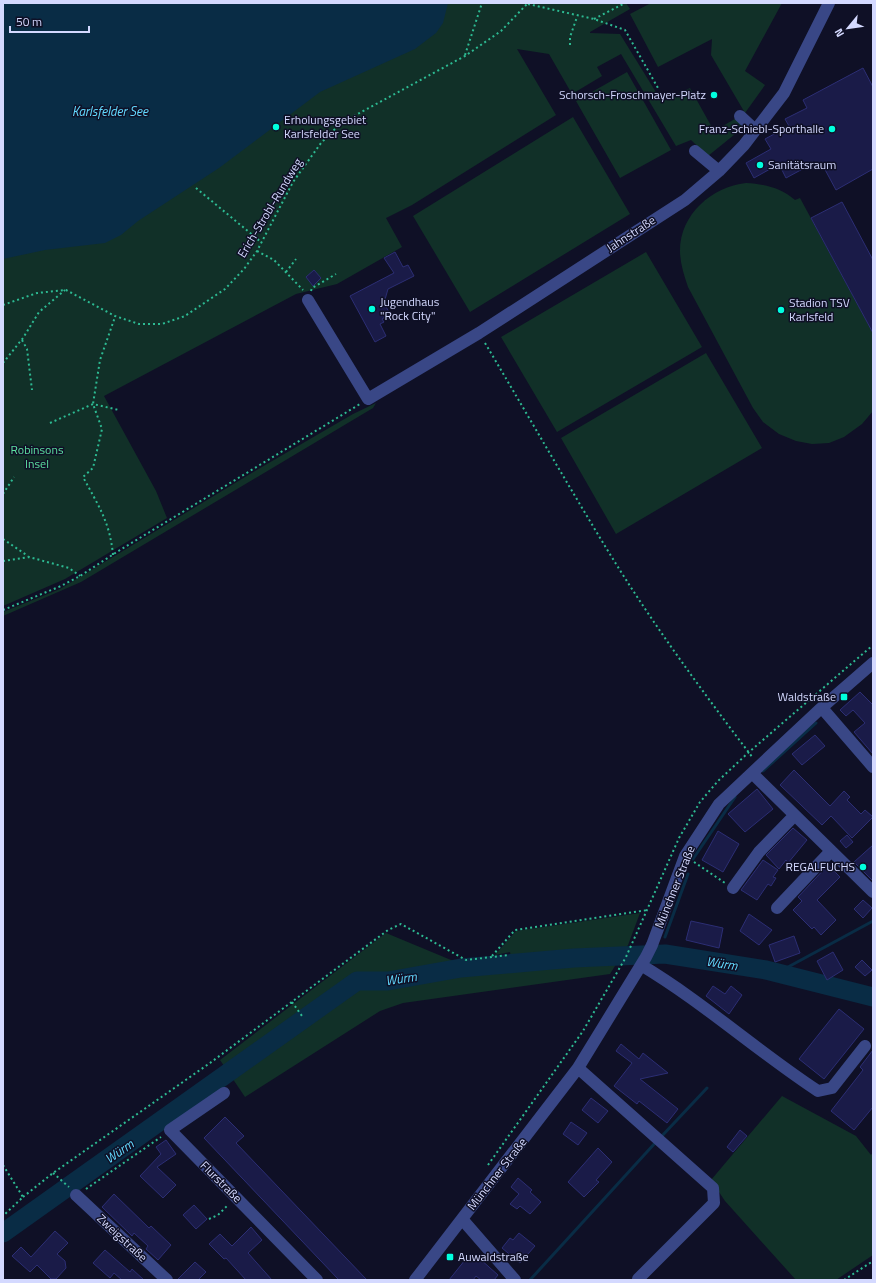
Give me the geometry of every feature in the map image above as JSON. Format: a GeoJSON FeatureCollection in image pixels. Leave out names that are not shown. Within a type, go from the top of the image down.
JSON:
{"type":"FeatureCollection","features":[{"type":"Feature","properties":{"kind":"street","name":"Jahnstraße"},"geometry":{"type":"LineString","coordinates":[[368,399],[479,333],[685,200],[719,171],[744,145],[784,93],[829,3]]}},
{"type":"Feature","properties":{"kind":"street"},"geometry":{"type":"LineString","coordinates":[[740,116],[756,130]]}},
{"type":"Feature","properties":{"kind":"street"},"geometry":{"type":"LineString","coordinates":[[695,151],[719,171]]}},
{"type":"Feature","properties":{"kind":"street"},"geometry":{"type":"LineString","coordinates":[[309,299],[368,399]]}},
{"type":"Feature","properties":{"kind":"street","name":"Münchner Straße"},"geometry":{"type":"LineString","coordinates":[[415,1280],[578,1068],[644,961],[652,944],[685,856],[718,804],[822,708],[873,664]]}},
{"type":"Feature","properties":{"kind":"street"},"geometry":{"type":"LineString","coordinates":[[822,708],[873,767]]}},
{"type":"Feature","properties":{"kind":"street"},"geometry":{"type":"LineString","coordinates":[[752,773],[794,816],[873,892]]}},
{"type":"Feature","properties":{"kind":"street"},"geometry":{"type":"LineString","coordinates":[[733,888],[759,852],[794,816]]}},
{"type":"Feature","properties":{"kind":"street"},"geometry":{"type":"LineString","coordinates":[[777,908],[831,851]]}},
{"type":"Feature","properties":{"kind":"street"},"geometry":{"type":"LineString","coordinates":[[644,961],[764,1054],[818,1090],[824,1091],[832,1088],[865,1046]]}},
{"type":"Feature","properties":{"kind":"street"},"geometry":{"type":"LineString","coordinates":[[578,1068],[713,1188],[714,1203],[638,1280]]}},
{"type":"Feature","properties":{"kind":"street"},"geometry":{"type":"LineString","coordinates":[[170,1130],[224,1093]]}},
{"type":"Feature","properties":{"kind":"street","name":"Flurstraße"},"geometry":{"type":"LineString","coordinates":[[170,1130],[317,1280]]}},
{"type":"Feature","properties":{"kind":"street","name":"Zweigstraße"},"geometry":{"type":"LineString","coordinates":[[76,1195],[167,1280]]}},
{"type":"Feature","properties":{"kind":"street"},"geometry":{"type":"LineString","coordinates":[[462,1219],[515,1280]]}},
{"type":"Feature","properties":{"kind":"path"},"geometry":{"type":"LineString","coordinates":[[465,56],[482,3]]}},
{"type":"Feature","properties":{"kind":"path"},"geometry":{"type":"LineString","coordinates":[[528,3],[594,19],[625,30],[658,88]]}},
{"type":"Feature","properties":{"kind":"path","name":"Erich-Strobl-Rundweg"},"geometry":{"type":"LineString","coordinates":[[66,290],[115,316],[139,324],[162,324],[185,316],[225,289],[244,269],[256,251],[293,182],[321,143],[341,123],[465,56],[500,31],[528,3]]}},
{"type":"Feature","properties":{"kind":"path"},"geometry":{"type":"LineString","coordinates":[[594,19],[625,3]]}},
{"type":"Feature","properties":{"kind":"path"},"geometry":{"type":"LineString","coordinates":[[570,45],[570,37],[577,16]]}},
{"type":"Feature","properties":{"kind":"path"},"geometry":{"type":"LineString","coordinates":[[196,188],[261,242]]}},
{"type":"Feature","properties":{"kind":"path"},"geometry":{"type":"LineString","coordinates":[[256,251],[274,260],[309,299]]}},
{"type":"Feature","properties":{"kind":"path"},"geometry":{"type":"LineString","coordinates":[[286,272],[296,259]]}},
{"type":"Feature","properties":{"kind":"path"},"geometry":{"type":"LineString","coordinates":[[309,299],[312,288],[336,274]]}},
{"type":"Feature","properties":{"kind":"path"},"geometry":{"type":"LineString","coordinates":[[3,305],[37,293],[66,290]]}},
{"type":"Feature","properties":{"kind":"path"},"geometry":{"type":"LineString","coordinates":[[3,363],[22,340],[39,312],[66,290]]}},
{"type":"Feature","properties":{"kind":"path"},"geometry":{"type":"LineString","coordinates":[[113,555],[111,535],[102,513],[82,477],[93,468],[102,429],[93,404],[100,360],[115,316]]}},
{"type":"Feature","properties":{"kind":"path"},"geometry":{"type":"LineString","coordinates":[[479,333],[608,551],[696,683],[749,752],[873,645]]}},
{"type":"Feature","properties":{"kind":"path"},"geometry":{"type":"LineString","coordinates":[[22,340],[27,349],[32,390]]}},
{"type":"Feature","properties":{"kind":"path"},"geometry":{"type":"LineString","coordinates":[[3,610],[61,586],[80,576],[368,399]]}},
{"type":"Feature","properties":{"kind":"path"},"geometry":{"type":"LineString","coordinates":[[50,423],[93,404],[119,410]]}},
{"type":"Feature","properties":{"kind":"path"},"geometry":{"type":"LineString","coordinates":[[3,494],[14,477]]}},
{"type":"Feature","properties":{"kind":"path"},"geometry":{"type":"LineString","coordinates":[[3,539],[29,557],[70,568],[80,576]]}},
{"type":"Feature","properties":{"kind":"path"},"geometry":{"type":"LineString","coordinates":[[3,561],[29,557]]}},
{"type":"Feature","properties":{"kind":"path"},"geometry":{"type":"LineString","coordinates":[[685,856],[733,888]]}},
{"type":"Feature","properties":{"kind":"path"},"geometry":{"type":"LineString","coordinates":[[491,957],[515,930],[648,910]]}},
{"type":"Feature","properties":{"kind":"path"},"geometry":{"type":"LineString","coordinates":[[3,1216],[23,1196],[53,1173],[210,1063],[388,930],[401,924],[466,960],[509,955]]}},
{"type":"Feature","properties":{"kind":"path"},"geometry":{"type":"LineString","coordinates":[[486,1168],[583,1031],[626,958],[634,941]]}},
{"type":"Feature","properties":{"kind":"path"},"geometry":{"type":"LineString","coordinates":[[292,1002],[302,1016]]}},
{"type":"Feature","properties":{"kind":"path"},"geometry":{"type":"LineString","coordinates":[[76,1195],[170,1130]]}},
{"type":"Feature","properties":{"kind":"path"},"geometry":{"type":"LineString","coordinates":[[3,1165],[23,1196]]}},
{"type":"Feature","properties":{"kind":"path"},"geometry":{"type":"LineString","coordinates":[[53,1173],[62,1180]]}},
{"type":"Feature","properties":{"kind":"path"},"geometry":{"type":"LineString","coordinates":[[209,1219],[218,1215],[228,1206]]}},
{"type":"Feature","properties":{"kind":"path"},"geometry":{"type":"LineString","coordinates":[[844,1280],[873,1261]]}},
{"type":"Feature","properties":{"kind":"green space","name":"Robinsons Insel"},"geometry":{"type":"Polygon","coordinates":[[[3,3],[626,3],[630,9],[590,33],[620,34],[662,102],[690,88],[714,131],[740,116],[745,126],[708,156],[691,140],[676,146],[621,54],[597,67],[602,76],[572,94],[549,54],[517,49],[556,115],[412,205],[386,218],[402,247],[337,284],[296,294],[104,396],[156,491],[167,518],[65,579],[3,606],[3,3]]]}},
{"type":"Feature","properties":{"kind":"green space"},"geometry":{"type":"Polygon","coordinates":[[[651,3],[782,3],[745,71],[765,85],[745,113],[711,55],[712,39],[658,67],[630,14],[651,3]]]}},
{"type":"Feature","properties":{"kind":"green space"},"geometry":{"type":"Polygon","coordinates":[[[627,72],[671,150],[620,178],[576,101],[627,72]]]}},
{"type":"Feature","properties":{"kind":"green space"},"geometry":{"type":"Polygon","coordinates":[[[573,117],[630,214],[470,312],[413,216],[573,117]]]}},
{"type":"Feature","properties":{"kind":"green space","name":"Stadion TSV Karlsfeld"},"geometry":{"type":"Polygon","coordinates":[[[746,183],[772,187],[784,192],[795,200],[800,198],[873,333],[873,411],[862,424],[844,437],[829,443],[812,444],[796,441],[779,434],[763,422],[753,408],[688,287],[685,278],[680,256],[681,238],[692,214],[700,205],[721,190],[746,183]]]}},
{"type":"Feature","properties":{"kind":"green space"},"geometry":{"type":"Polygon","coordinates":[[[646,252],[702,347],[557,432],[501,337],[646,252]]]}},
{"type":"Feature","properties":{"kind":"green space"},"geometry":{"type":"Polygon","coordinates":[[[706,353],[762,448],[616,534],[561,438],[706,353]]]}},
{"type":"Feature","properties":{"kind":"green space"},"geometry":{"type":"Polygon","coordinates":[[[376,403],[373,408],[81,582],[3,616],[3,612],[60,589],[255,471],[353,414],[376,403]]]}},
{"type":"Feature","properties":{"kind":"green space"},"geometry":{"type":"Polygon","coordinates":[[[640,913],[628,945],[610,974],[403,1003],[380,1011],[245,1097],[220,1060],[386,933],[451,960],[465,962],[511,957],[510,952],[495,955],[516,931],[640,913]]]}},
{"type":"Feature","properties":{"kind":"green space"},"geometry":{"type":"Polygon","coordinates":[[[782,1096],[856,1136],[871,1155],[873,1152],[873,1255],[836,1280],[796,1280],[725,1201],[711,1180],[782,1096]]]}},
{"type":"Feature","properties":{"kind":"water","name":"Karlsfelder See"},"geometry":{"type":"Polygon","coordinates":[[[3,3],[448,3],[443,23],[436,33],[415,49],[320,92],[219,168],[138,221],[121,235],[105,243],[45,250],[3,259],[3,3]]]}},
{"type":"Feature","properties":{"kind":"building","name":"Franz-Schiebl-Sporthalle"},"geometry":{"type":"Polygon","coordinates":[[[863,68],[873,87],[873,169],[836,190],[822,164],[813,169],[810,165],[786,178],[779,164],[754,178],[746,163],[771,149],[765,139],[789,126],[785,119],[807,108],[803,100],[863,68]]]}},
{"type":"Feature","properties":{"kind":"building"},"geometry":{"type":"Polygon","coordinates":[[[842,202],[873,260],[873,333],[811,218],[842,202]]]}},
{"type":"Feature","properties":{"kind":"building","name":"Jugendhaus \"Rock City\""},"geometry":{"type":"Polygon","coordinates":[[[395,252],[403,267],[408,265],[414,276],[388,289],[384,303],[390,314],[382,319],[384,322],[380,324],[386,336],[375,342],[350,296],[394,273],[384,258],[395,252]]]}},
{"type":"Feature","properties":{"kind":"building"},"geometry":{"type":"Polygon","coordinates":[[[314,270],[321,278],[313,286],[306,277],[314,270]]]}},
{"type":"Feature","properties":{"kind":"building"},"geometry":{"type":"Polygon","coordinates":[[[860,692],[873,705],[873,754],[854,732],[865,723],[853,710],[846,716],[840,710],[860,692]]]}},
{"type":"Feature","properties":{"kind":"building"},"geometry":{"type":"Polygon","coordinates":[[[815,735],[825,746],[802,765],[792,754],[815,735]]]}},
{"type":"Feature","properties":{"kind":"building"},"geometry":{"type":"Polygon","coordinates":[[[794,770],[830,806],[844,791],[850,797],[847,800],[861,814],[865,810],[873,817],[852,838],[831,816],[822,825],[780,785],[794,770]]]}},
{"type":"Feature","properties":{"kind":"building"},"geometry":{"type":"Polygon","coordinates":[[[757,789],[773,809],[745,832],[728,814],[757,789]]]}},
{"type":"Feature","properties":{"kind":"building"},"geometry":{"type":"Polygon","coordinates":[[[793,828],[807,840],[788,863],[786,860],[779,869],[766,855],[793,828]]]}},
{"type":"Feature","properties":{"kind":"building"},"geometry":{"type":"Polygon","coordinates":[[[718,831],[739,844],[723,872],[702,860],[718,831]]]}},
{"type":"Feature","properties":{"kind":"building"},"geometry":{"type":"Polygon","coordinates":[[[847,835],[853,842],[846,848],[840,841],[847,835]]]}},
{"type":"Feature","properties":{"kind":"building"},"geometry":{"type":"Polygon","coordinates":[[[873,845],[873,881],[854,862],[873,845]]]}},
{"type":"Feature","properties":{"kind":"building"},"geometry":{"type":"Polygon","coordinates":[[[763,860],[778,870],[773,877],[776,878],[771,886],[768,884],[757,900],[741,890],[763,860]]]}},
{"type":"Feature","properties":{"kind":"building"},"geometry":{"type":"Polygon","coordinates":[[[828,865],[840,877],[817,900],[836,920],[821,935],[814,927],[812,929],[793,910],[802,901],[798,897],[828,865]]]}},
{"type":"Feature","properties":{"kind":"building"},"geometry":{"type":"Polygon","coordinates":[[[863,900],[872,908],[863,918],[854,909],[863,900]]]}},
{"type":"Feature","properties":{"kind":"building"},"geometry":{"type":"Polygon","coordinates":[[[749,914],[772,930],[759,945],[740,931],[749,914]]]}},
{"type":"Feature","properties":{"kind":"building"},"geometry":{"type":"Polygon","coordinates":[[[691,921],[723,928],[719,948],[686,940],[691,921]]]}},
{"type":"Feature","properties":{"kind":"building"},"geometry":{"type":"Polygon","coordinates":[[[794,936],[800,953],[775,962],[769,945],[794,936]]]}},
{"type":"Feature","properties":{"kind":"building"},"geometry":{"type":"Polygon","coordinates":[[[833,952],[843,970],[827,980],[817,961],[833,952]]]}},
{"type":"Feature","properties":{"kind":"building"},"geometry":{"type":"Polygon","coordinates":[[[862,960],[872,970],[865,976],[855,967],[862,960]]]}},
{"type":"Feature","properties":{"kind":"building"},"geometry":{"type":"Polygon","coordinates":[[[713,986],[725,994],[731,986],[742,995],[729,1014],[706,996],[713,986]]]}},
{"type":"Feature","properties":{"kind":"building"},"geometry":{"type":"Polygon","coordinates":[[[839,1009],[864,1029],[824,1079],[799,1059],[839,1009]]]}},
{"type":"Feature","properties":{"kind":"building"},"geometry":{"type":"Polygon","coordinates":[[[621,1044],[639,1059],[643,1053],[668,1073],[640,1079],[678,1109],[667,1123],[639,1101],[637,1104],[614,1086],[632,1063],[616,1051],[621,1044]]]}},
{"type":"Feature","properties":{"kind":"building"},"geometry":{"type":"Polygon","coordinates":[[[873,1050],[873,1107],[854,1130],[831,1111],[863,1070],[860,1067],[873,1050]]]}},
{"type":"Feature","properties":{"kind":"building"},"geometry":{"type":"Polygon","coordinates":[[[591,1098],[608,1111],[598,1123],[582,1110],[591,1098]]]}},
{"type":"Feature","properties":{"kind":"building"},"geometry":{"type":"Polygon","coordinates":[[[225,1117],[244,1136],[236,1143],[367,1280],[339,1280],[204,1138],[225,1117]]]}},
{"type":"Feature","properties":{"kind":"building"},"geometry":{"type":"Polygon","coordinates":[[[571,1122],[587,1133],[578,1145],[563,1134],[571,1122]]]}},
{"type":"Feature","properties":{"kind":"building"},"geometry":{"type":"Polygon","coordinates":[[[740,1130],[747,1136],[733,1152],[727,1147],[740,1130]]]}},
{"type":"Feature","properties":{"kind":"building"},"geometry":{"type":"Polygon","coordinates":[[[166,1140],[176,1154],[157,1167],[176,1185],[163,1198],[140,1176],[161,1154],[156,1147],[166,1140]]]}},
{"type":"Feature","properties":{"kind":"building"},"geometry":{"type":"Polygon","coordinates":[[[598,1148],[612,1162],[596,1180],[599,1182],[584,1197],[568,1182],[598,1148]]]}},
{"type":"Feature","properties":{"kind":"building"},"geometry":{"type":"Polygon","coordinates":[[[518,1178],[532,1190],[530,1192],[541,1202],[530,1214],[520,1206],[517,1209],[510,1204],[519,1194],[511,1187],[518,1178]]]}},
{"type":"Feature","properties":{"kind":"building"},"geometry":{"type":"Polygon","coordinates":[[[114,1194],[149,1228],[151,1226],[171,1245],[158,1260],[146,1249],[148,1246],[134,1233],[132,1236],[102,1207],[114,1194]]]}},
{"type":"Feature","properties":{"kind":"building"},"geometry":{"type":"Polygon","coordinates":[[[194,1205],[207,1219],[196,1229],[183,1215],[194,1205]]]}},
{"type":"Feature","properties":{"kind":"building"},"geometry":{"type":"Polygon","coordinates":[[[251,1227],[262,1240],[248,1253],[272,1280],[246,1280],[226,1258],[224,1259],[209,1244],[220,1234],[232,1246],[251,1227]]]}},
{"type":"Feature","properties":{"kind":"building"},"geometry":{"type":"Polygon","coordinates":[[[55,1231],[68,1243],[57,1254],[65,1261],[66,1268],[56,1279],[51,1279],[37,1265],[30,1272],[12,1256],[21,1247],[31,1257],[55,1231]]]}},
{"type":"Feature","properties":{"kind":"building"},"geometry":{"type":"Polygon","coordinates":[[[519,1233],[535,1246],[520,1263],[502,1248],[510,1238],[513,1240],[519,1233]]]}},
{"type":"Feature","properties":{"kind":"building"},"geometry":{"type":"Polygon","coordinates":[[[105,1250],[130,1272],[132,1269],[144,1280],[122,1280],[114,1273],[110,1278],[93,1263],[105,1250]]]}},
{"type":"Feature","properties":{"kind":"building"},"geometry":{"type":"Polygon","coordinates":[[[469,1255],[477,1262],[480,1259],[498,1275],[494,1280],[481,1280],[476,1276],[473,1280],[449,1280],[469,1255]]]}},
{"type":"Feature","properties":{"kind":"building"},"geometry":{"type":"Polygon","coordinates":[[[195,1262],[206,1272],[198,1280],[177,1280],[195,1262]]]}},
{"type":"Feature","properties":{"kind":"waterway"},"geometry":{"type":"LineString","coordinates":[[763,771],[816,723]]}},
{"type":"Feature","properties":{"kind":"waterway"},"geometry":{"type":"LineString","coordinates":[[693,859],[735,797]]}},
{"type":"Feature","properties":{"kind":"waterway"},"geometry":{"type":"LineString","coordinates":[[665,937],[688,874]]}},
{"type":"Feature","properties":{"kind":"waterway"},"geometry":{"type":"LineString","coordinates":[[777,973],[873,921]]}},
{"type":"Feature","properties":{"kind":"waterway","name":"Würm"},"geometry":{"type":"LineString","coordinates":[[655,954],[658,950]]}},
{"type":"Feature","properties":{"kind":"waterway","name":"Würm"},"geometry":{"type":"LineString","coordinates":[[3,1233],[357,981],[388,981],[461,968],[574,958],[665,954],[766,970],[873,997]]}},
{"type":"Feature","properties":{"kind":"waterway"},"geometry":{"type":"LineString","coordinates":[[660,1138],[707,1088]]}},
{"type":"Feature","properties":{"kind":"waterway"},"geometry":{"type":"LineString","coordinates":[[530,1280],[656,1142]]}},
{"type":"Feature","properties":{"kind":"place","name":"Schorsch-Froschmayer-Platz"},"geometry":{"type":"Point","coordinates":[714,95]}},
{"type":"Feature","properties":{"kind":"place","name":"Erholungsgebiet Karlsfelder See"},"geometry":{"type":"Point","coordinates":[276,127]}},
{"type":"Feature","properties":{"kind":"place","name":"Franz-Schiebl-Sporthalle"},"geometry":{"type":"Point","coordinates":[832,129]}},
{"type":"Feature","properties":{"kind":"place","name":"Sanitätsraum"},"geometry":{"type":"Point","coordinates":[760,165]}},
{"type":"Feature","properties":{"kind":"place","name":"Jugendhaus \"Rock City\""},"geometry":{"type":"Point","coordinates":[372,309]}},
{"type":"Feature","properties":{"kind":"place","name":"Stadion TSV Karlsfeld"},"geometry":{"type":"Point","coordinates":[781,310]}},
{"type":"Feature","properties":{"kind":"place","name":"Waldstraße"},"geometry":{"type":"Point","coordinates":[844,697]}},
{"type":"Feature","properties":{"kind":"place","name":"REGALFUCHS"},"geometry":{"type":"Point","coordinates":[863,867]}},
{"type":"Feature","properties":{"kind":"place","name":"Auwaldstraße"},"geometry":{"type":"Point","coordinates":[450,1257]}}]}
